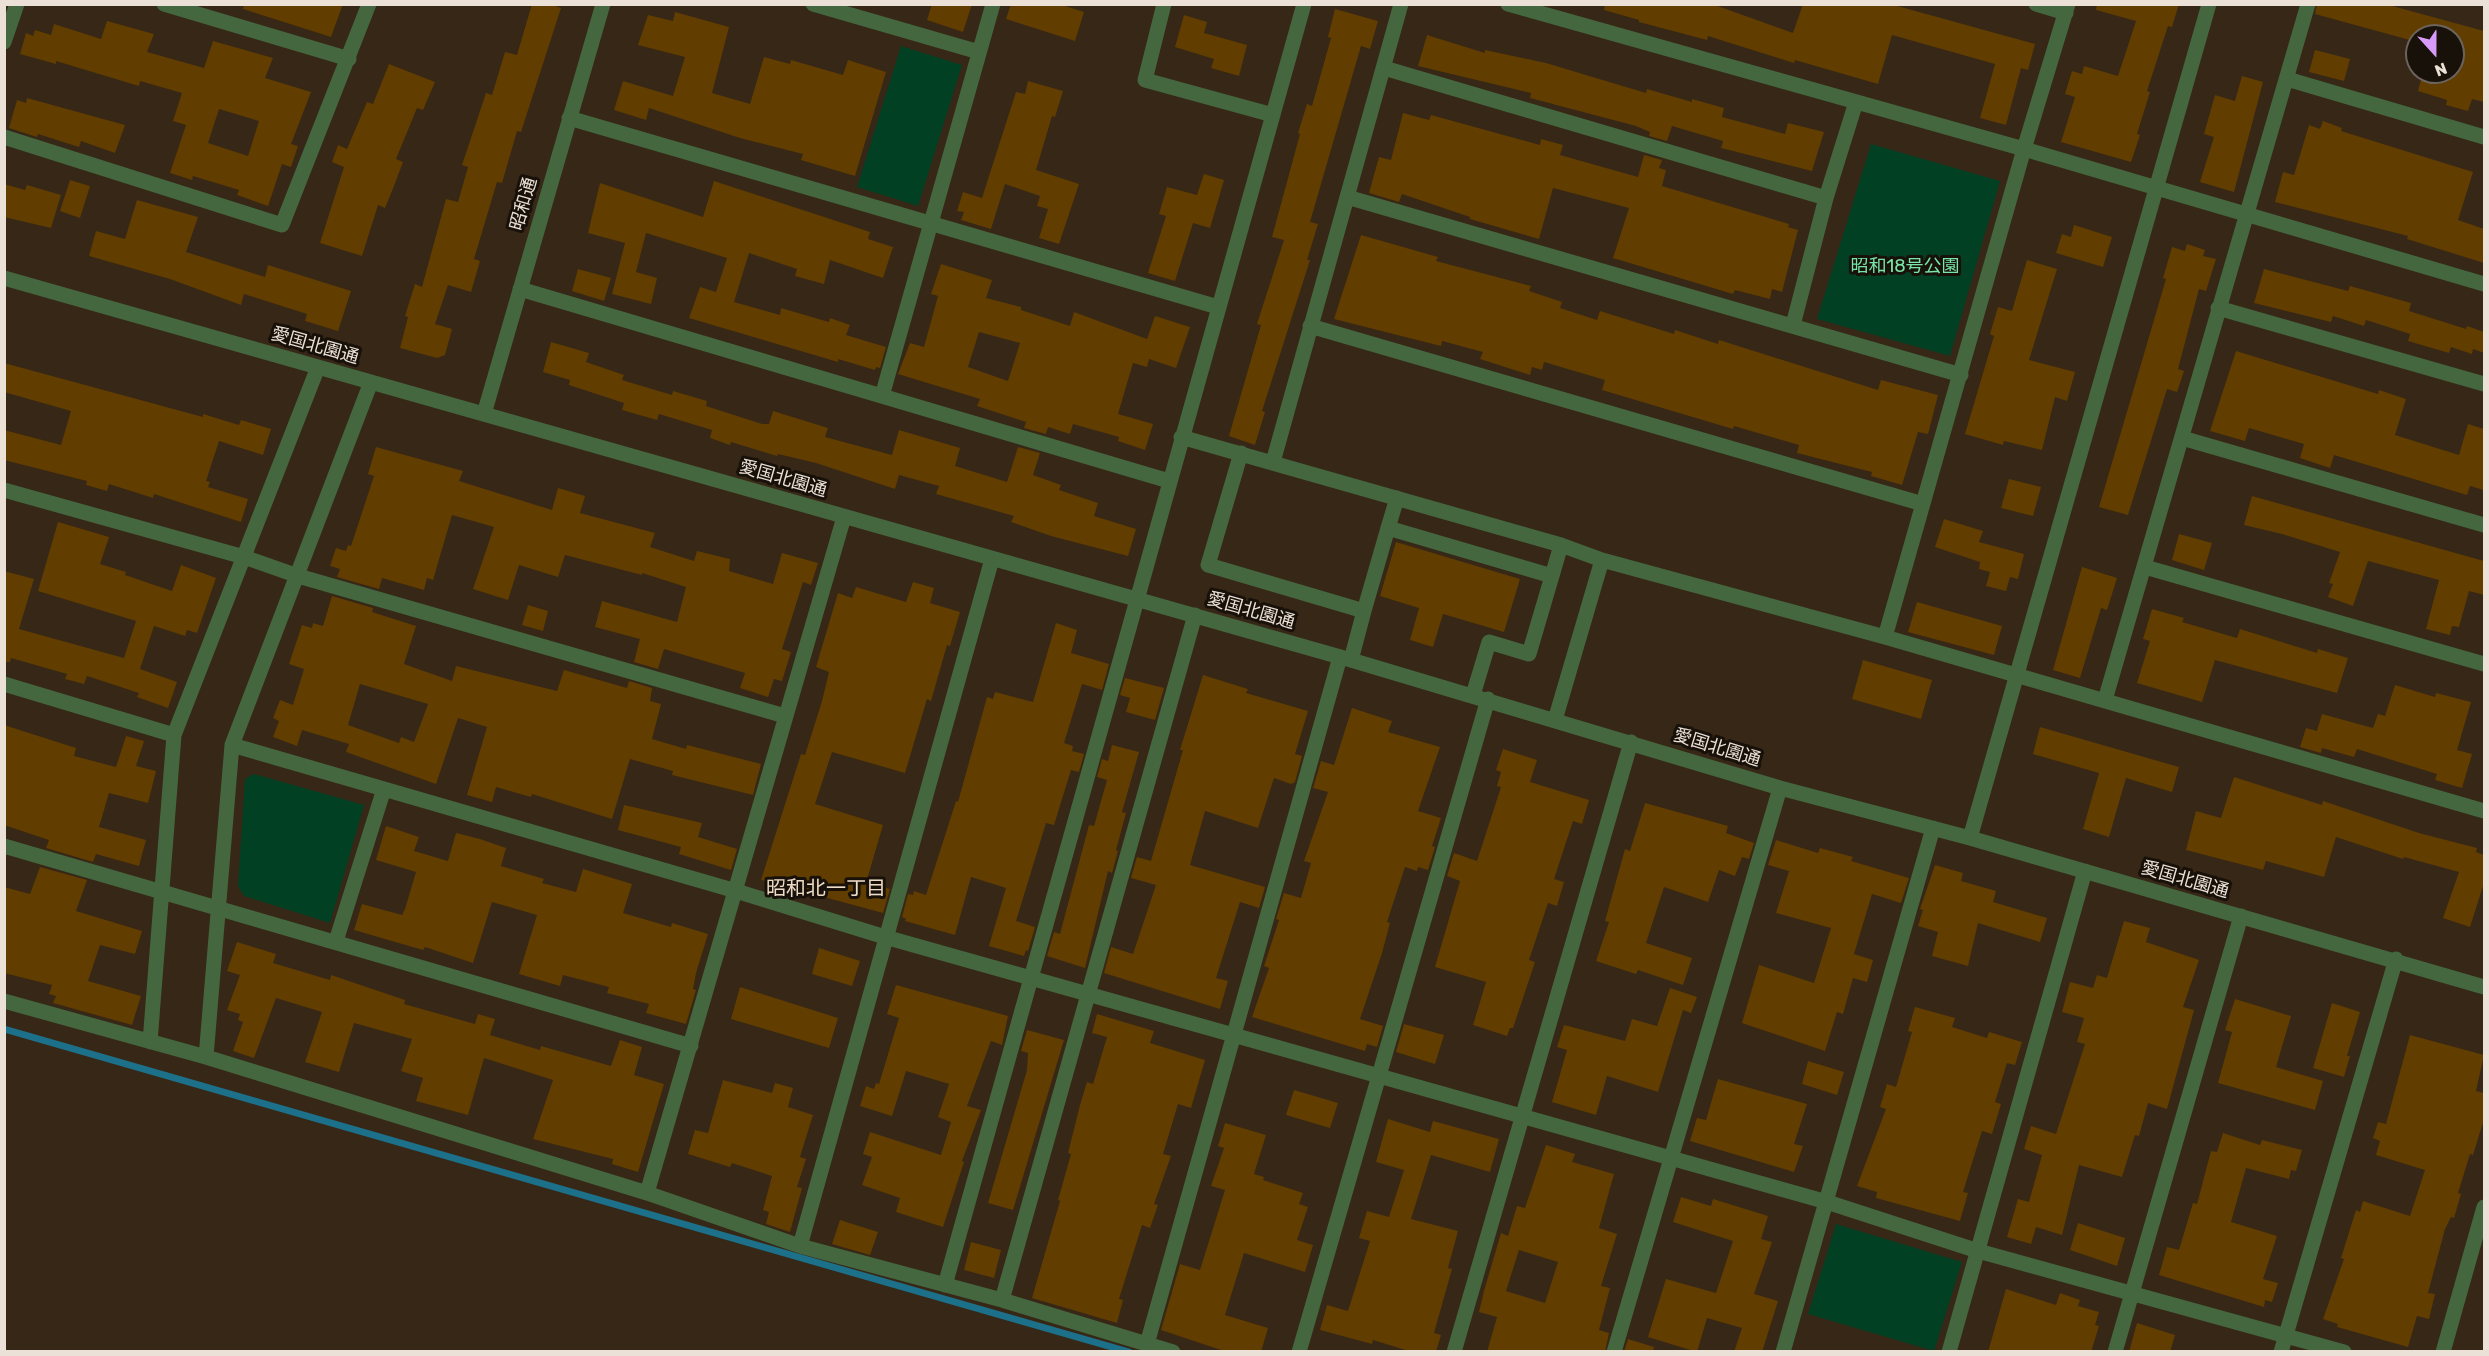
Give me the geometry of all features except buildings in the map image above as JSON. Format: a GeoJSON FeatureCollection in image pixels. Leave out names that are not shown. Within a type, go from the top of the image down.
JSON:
{"type":"FeatureCollection","features":[{"type":"Feature","properties":{"kind":"street"},"geometry":{"type":"LineString","coordinates":[[4,42],[17,4]]}},
{"type":"Feature","properties":{"kind":"street"},"geometry":{"type":"LineString","coordinates":[[164,4],[349,59]]}},
{"type":"Feature","properties":{"kind":"street"},"geometry":{"type":"LineString","coordinates":[[4,137],[282,225],[369,4]]}},
{"type":"Feature","properties":{"kind":"street","name":"昭和通"},"geometry":{"type":"LineString","coordinates":[[484,414],[603,4]]}},
{"type":"Feature","properties":{"kind":"street"},"geometry":{"type":"LineString","coordinates":[[813,4],[979,52]]}},
{"type":"Feature","properties":{"kind":"street"},"geometry":{"type":"LineString","coordinates":[[882,396],[993,4]]}},
{"type":"Feature","properties":{"kind":"street"},"geometry":{"type":"LineString","coordinates":[[1164,4],[1145,80],[1273,115]]}},
{"type":"Feature","properties":{"kind":"street"},"geometry":{"type":"LineString","coordinates":[[945,1285],[1181,436],[1304,4]]}},
{"type":"Feature","properties":{"kind":"street"},"geometry":{"type":"LineString","coordinates":[[1273,462],[1401,4]]}},
{"type":"Feature","properties":{"kind":"street"},"geometry":{"type":"LineString","coordinates":[[1508,4],[2024,148],[2246,216],[2484,284]]}},
{"type":"Feature","properties":{"kind":"street"},"geometry":{"type":"LineString","coordinates":[[1885,637],[2024,148],[2067,9],[2036,4]]}},
{"type":"Feature","properties":{"kind":"street"},"geometry":{"type":"LineString","coordinates":[[1970,838],[2209,4]]}},
{"type":"Feature","properties":{"kind":"street"},"geometry":{"type":"LineString","coordinates":[[2105,700],[2308,4]]}},
{"type":"Feature","properties":{"kind":"street"},"geometry":{"type":"LineString","coordinates":[[1384,68],[1826,198]]}},
{"type":"Feature","properties":{"kind":"street"},"geometry":{"type":"LineString","coordinates":[[2287,80],[2484,137]]}},
{"type":"Feature","properties":{"kind":"street"},"geometry":{"type":"LineString","coordinates":[[1793,326],[1826,198],[1856,102]]}},
{"type":"Feature","properties":{"kind":"street"},"geometry":{"type":"LineString","coordinates":[[570,118],[1218,307]]}},
{"type":"Feature","properties":{"kind":"street"},"geometry":{"type":"LineString","coordinates":[[1347,197],[1961,375]]}},
{"type":"Feature","properties":{"kind":"street","name":"愛国北園通"},"geometry":{"type":"LineString","coordinates":[[4,278],[1137,601],[1346,658],[1780,788],[1970,838],[2396,959],[2484,987]]}},
{"type":"Feature","properties":{"kind":"street"},"geometry":{"type":"LineString","coordinates":[[520,289],[1169,481]]}},
{"type":"Feature","properties":{"kind":"street"},"geometry":{"type":"LineString","coordinates":[[2218,308],[2484,384]]}},
{"type":"Feature","properties":{"kind":"street"},"geometry":{"type":"LineString","coordinates":[[1310,326],[1923,504]]}},
{"type":"Feature","properties":{"kind":"street"},"geometry":{"type":"LineString","coordinates":[[150,1041],[174,735],[318,367]]}},
{"type":"Feature","properties":{"kind":"street"},"geometry":{"type":"LineString","coordinates":[[206,1057],[232,746],[371,382]]}},
{"type":"Feature","properties":{"kind":"street"},"geometry":{"type":"LineString","coordinates":[[1181,436],[1561,545],[1602,560],[1885,637],[2484,811]]}},
{"type":"Feature","properties":{"kind":"street"},"geometry":{"type":"LineString","coordinates":[[2182,438],[2484,525]]}},
{"type":"Feature","properties":{"kind":"street"},"geometry":{"type":"LineString","coordinates":[[1241,453],[1208,565],[1364,611]]}},
{"type":"Feature","properties":{"kind":"street"},"geometry":{"type":"LineString","coordinates":[[4,490],[244,557],[298,576],[785,716]]}},
{"type":"Feature","properties":{"kind":"street"},"geometry":{"type":"LineString","coordinates":[[1147,1344],[1233,1035],[1346,658],[1364,611],[1397,498]]}},
{"type":"Feature","properties":{"kind":"street"},"geometry":{"type":"LineString","coordinates":[[647,1192],[844,517]]}},
{"type":"Feature","properties":{"kind":"street"},"geometry":{"type":"LineString","coordinates":[[1388,528],[1552,576]]}},
{"type":"Feature","properties":{"kind":"street"},"geometry":{"type":"LineString","coordinates":[[1299,1352],[1480,697],[1489,642],[1529,654],[1561,545]]}},
{"type":"Feature","properties":{"kind":"street"},"geometry":{"type":"LineString","coordinates":[[800,1246],[992,559]]}},
{"type":"Feature","properties":{"kind":"street"},"geometry":{"type":"LineString","coordinates":[[1556,720],[1602,560]]}},
{"type":"Feature","properties":{"kind":"street"},"geometry":{"type":"LineString","coordinates":[[2145,567],[2484,664]]}},
{"type":"Feature","properties":{"kind":"street"},"geometry":{"type":"LineString","coordinates":[[1002,1300],[1195,615]]}},
{"type":"Feature","properties":{"kind":"street"},"geometry":{"type":"LineString","coordinates":[[4,684],[174,735]]}},
{"type":"Feature","properties":{"kind":"street"},"geometry":{"type":"LineString","coordinates":[[1454,1352],[1631,742]]}},
{"type":"Feature","properties":{"kind":"street"},"geometry":{"type":"LineString","coordinates":[[232,746],[736,891],[885,937],[1671,1160],[1827,1202],[1978,1251],[2344,1352]]}},
{"type":"Feature","properties":{"kind":"street"},"geometry":{"type":"LineString","coordinates":[[1614,1352],[1780,788]]}},
{"type":"Feature","properties":{"kind":"street"},"geometry":{"type":"LineString","coordinates":[[336,941],[384,789]]}},
{"type":"Feature","properties":{"kind":"street"},"geometry":{"type":"LineString","coordinates":[[1782,1352],[1933,828]]}},
{"type":"Feature","properties":{"kind":"street"},"geometry":{"type":"LineString","coordinates":[[4,846],[691,1046]]}},
{"type":"Feature","properties":{"kind":"street"},"geometry":{"type":"LineString","coordinates":[[1949,1352],[2085,871]]}},
{"type":"Feature","properties":{"kind":"street"},"geometry":{"type":"LineString","coordinates":[[2115,1352],[2241,916]]}},
{"type":"Feature","properties":{"kind":"street"},"geometry":{"type":"LineString","coordinates":[[2282,1352],[2396,959]]}},
{"type":"Feature","properties":{"kind":"street"},"geometry":{"type":"LineString","coordinates":[[4,1001],[206,1057],[647,1192],[800,1246],[1002,1300],[1173,1352]]}},
{"type":"Feature","properties":{"kind":"street"},"geometry":{"type":"LineString","coordinates":[[2443,1352],[2484,1207]]}},
{"type":"Feature","properties":{"kind":"green space"},"geometry":{"type":"Polygon","coordinates":[[[901,46],[962,65],[918,206],[857,187],[901,46]]]}},
{"type":"Feature","properties":{"kind":"green space","name":"昭和18号公園"},"geometry":{"type":"Polygon","coordinates":[[[1871,144],[2000,181],[1950,356],[1817,319],[1871,144]]]}},
{"type":"Feature","properties":{"kind":"green space"},"geometry":{"type":"Polygon","coordinates":[[[254,774],[364,805],[330,923],[244,896],[238,886],[245,779],[254,774]]]}},
{"type":"Feature","properties":{"kind":"green space"},"geometry":{"type":"Polygon","coordinates":[[[1836,1224],[1962,1262],[1934,1351],[1808,1314],[1836,1224]]]}},
{"type":"Feature","properties":{"kind":"waterway"},"geometry":{"type":"LineString","coordinates":[[4,1029],[1129,1352]]}},
{"type":"Feature","properties":{"kind":"district","name":"昭和北一丁目"},"geometry":{"type":"Point","coordinates":[826,889]}}]}
